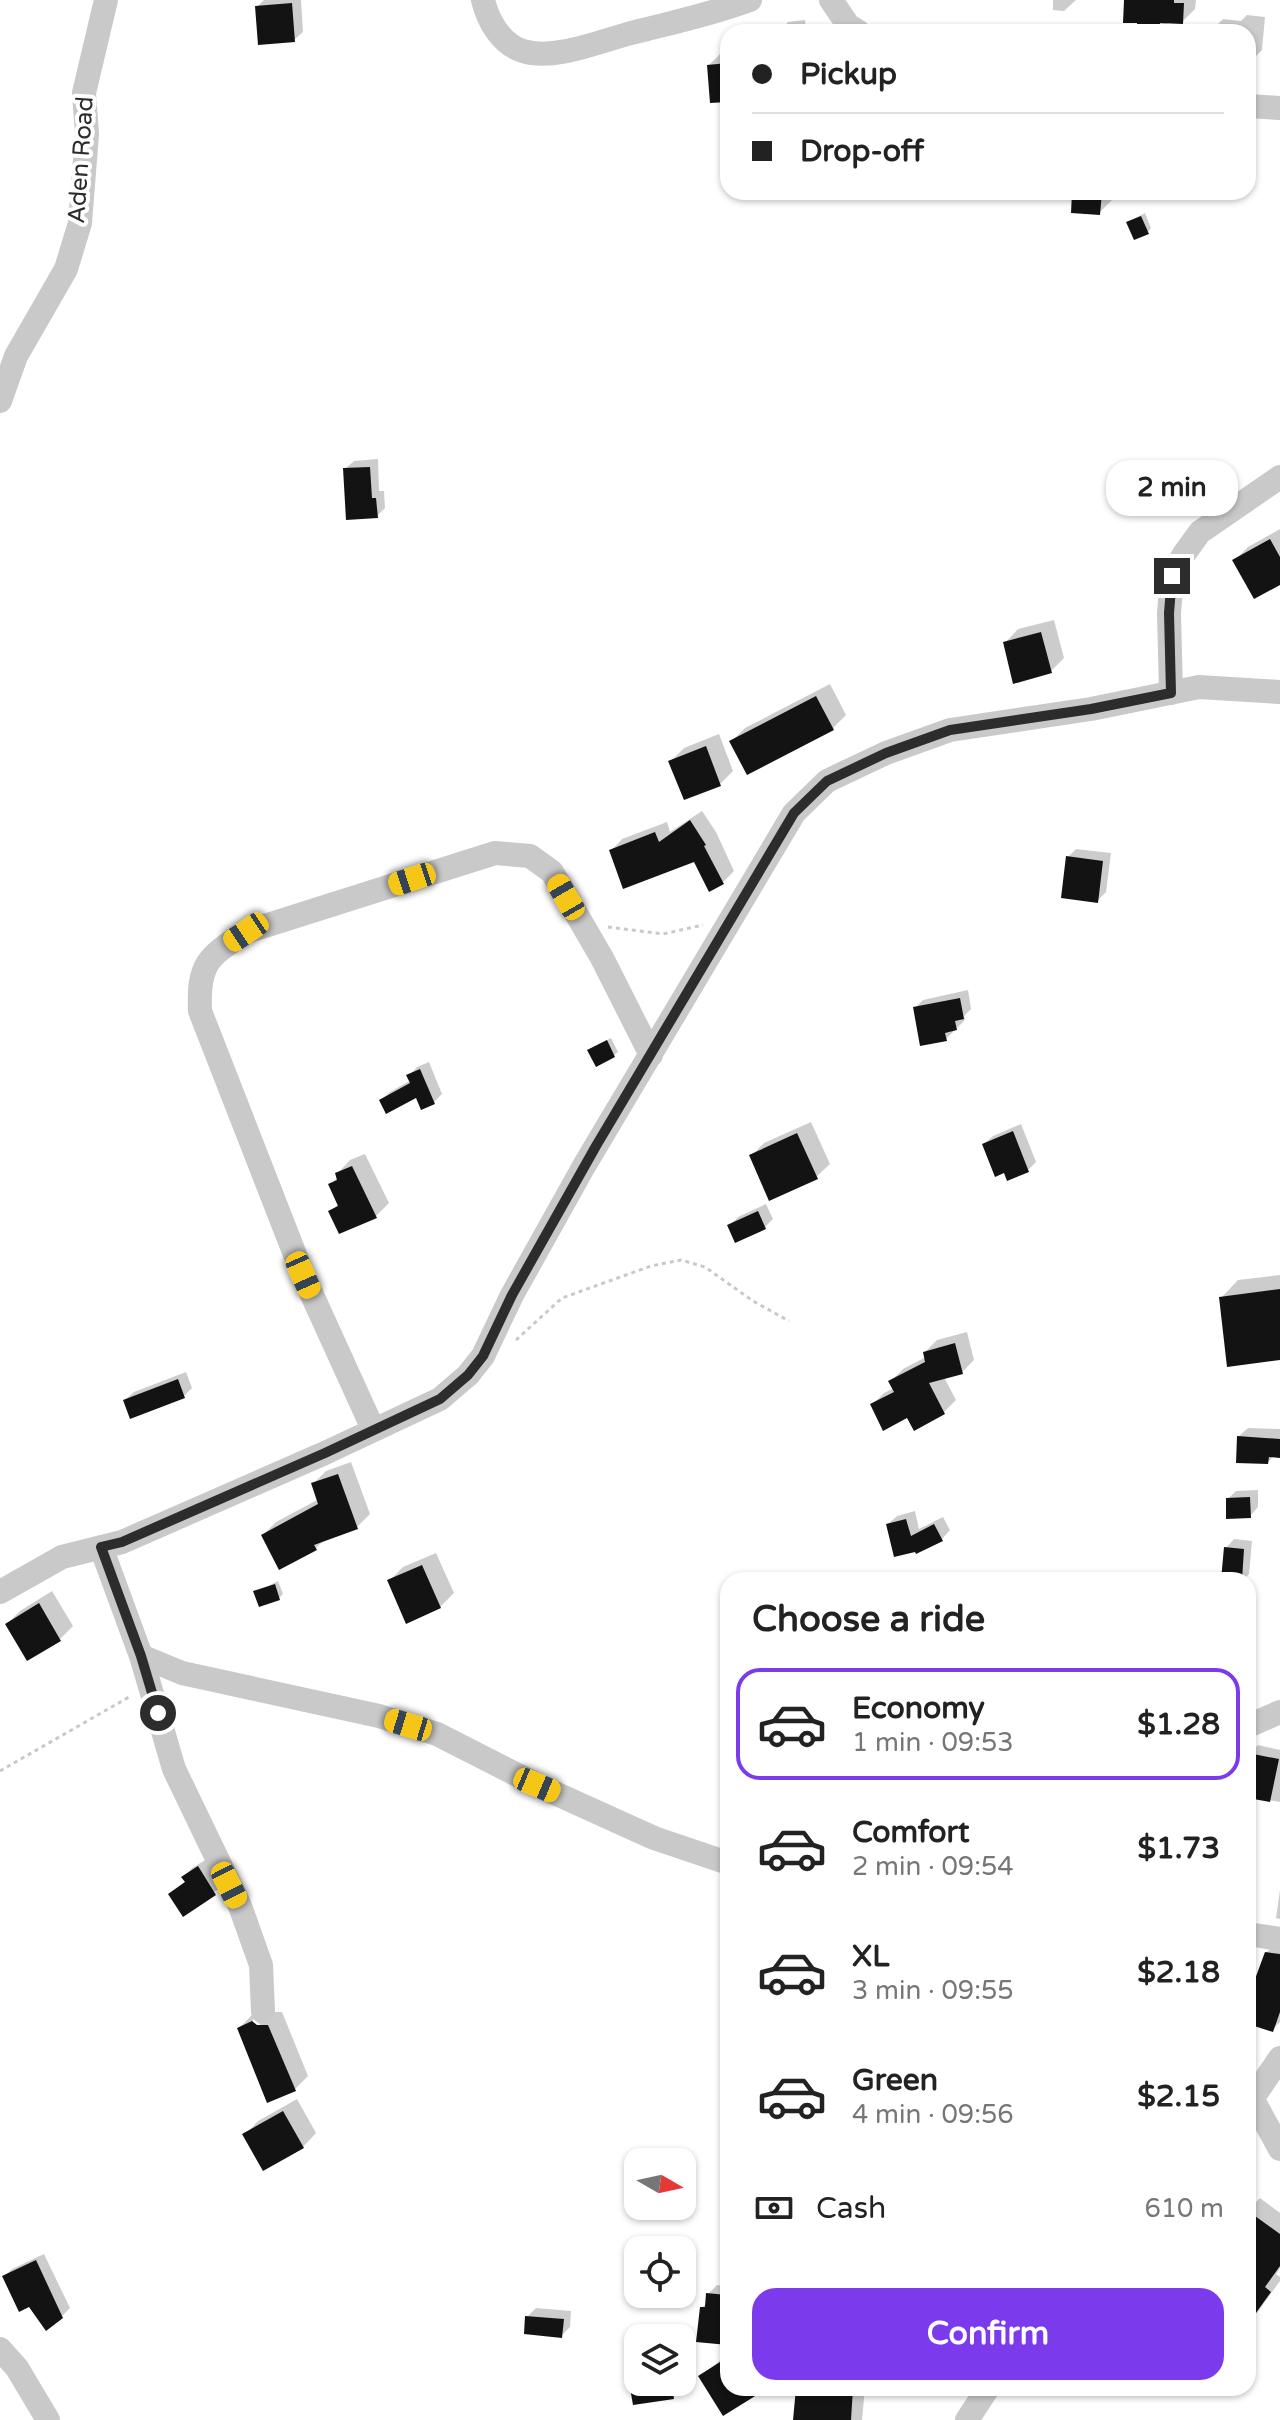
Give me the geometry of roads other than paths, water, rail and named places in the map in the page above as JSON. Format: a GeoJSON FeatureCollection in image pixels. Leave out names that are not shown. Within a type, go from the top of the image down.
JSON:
{"type":"FeatureCollection","features":[{"type":"Feature","properties":{"kind":"street","name":"Aden Road"},"geometry":{"type":"LineString","coordinates":[[0,401],[16,356],[66,269],[80,223],[87,134],[84,93],[106,0]]}},
{"type":"Feature","properties":{"kind":"street"},"geometry":{"type":"LineString","coordinates":[[483,0],[502,38],[512,46],[539,54],[574,49],[703,16],[750,0]]}},
{"type":"Feature","properties":{"kind":"street"},"geometry":{"type":"LineString","coordinates":[[831,0],[847,24]]}},
{"type":"Feature","properties":{"kind":"street"},"geometry":{"type":"LineString","coordinates":[[1256,106],[1280,108]]}},
{"type":"Feature","properties":{"kind":"street"},"geometry":{"type":"LineString","coordinates":[[1171,693],[1169,613],[1172,576],[1200,532],[1280,477]]}},
{"type":"Feature","properties":{"kind":"street"},"geometry":{"type":"LineString","coordinates":[[0,1592],[62,1557],[122,1542],[440,1399],[468,1375],[483,1356],[512,1295],[605,1130],[794,813],[827,781],[886,753],[950,730],[1091,709],[1199,687],[1280,692]]}},
{"type":"Feature","properties":{"kind":"street"},"geometry":{"type":"LineString","coordinates":[[373,1429],[297,1260],[200,1011],[199,983],[211,955],[246,932],[495,853],[530,856],[552,872],[651,1055]]}},
{"type":"Feature","properties":{"kind":"street"},"geometry":{"type":"LineString","coordinates":[[101,1547],[141,1656],[174,1769],[240,1906],[261,1965],[263,2011]]}},
{"type":"Feature","properties":{"kind":"street"},"geometry":{"type":"LineString","coordinates":[[141,1656],[182,1673],[379,1716],[437,1734],[537,1785],[654,1838],[720,1860]]}},
{"type":"Feature","properties":{"kind":"street"},"geometry":{"type":"LineString","coordinates":[[1256,1722],[1280,1712]]}},
{"type":"Feature","properties":{"kind":"street"},"geometry":{"type":"LineString","coordinates":[[1256,1935],[1280,1939]]}},
{"type":"Feature","properties":{"kind":"street"},"geometry":{"type":"LineString","coordinates":[[1256,2094],[1280,2058]]}},
{"type":"Feature","properties":{"kind":"street"},"geometry":{"type":"LineString","coordinates":[[1256,2112],[1280,2149]]}},
{"type":"Feature","properties":{"kind":"street"},"geometry":{"type":"LineString","coordinates":[[0,2349],[17,2368],[48,2420]]}},
{"type":"Feature","properties":{"kind":"street"},"geometry":{"type":"LineString","coordinates":[[967,2420],[983,2396]]}}]}
